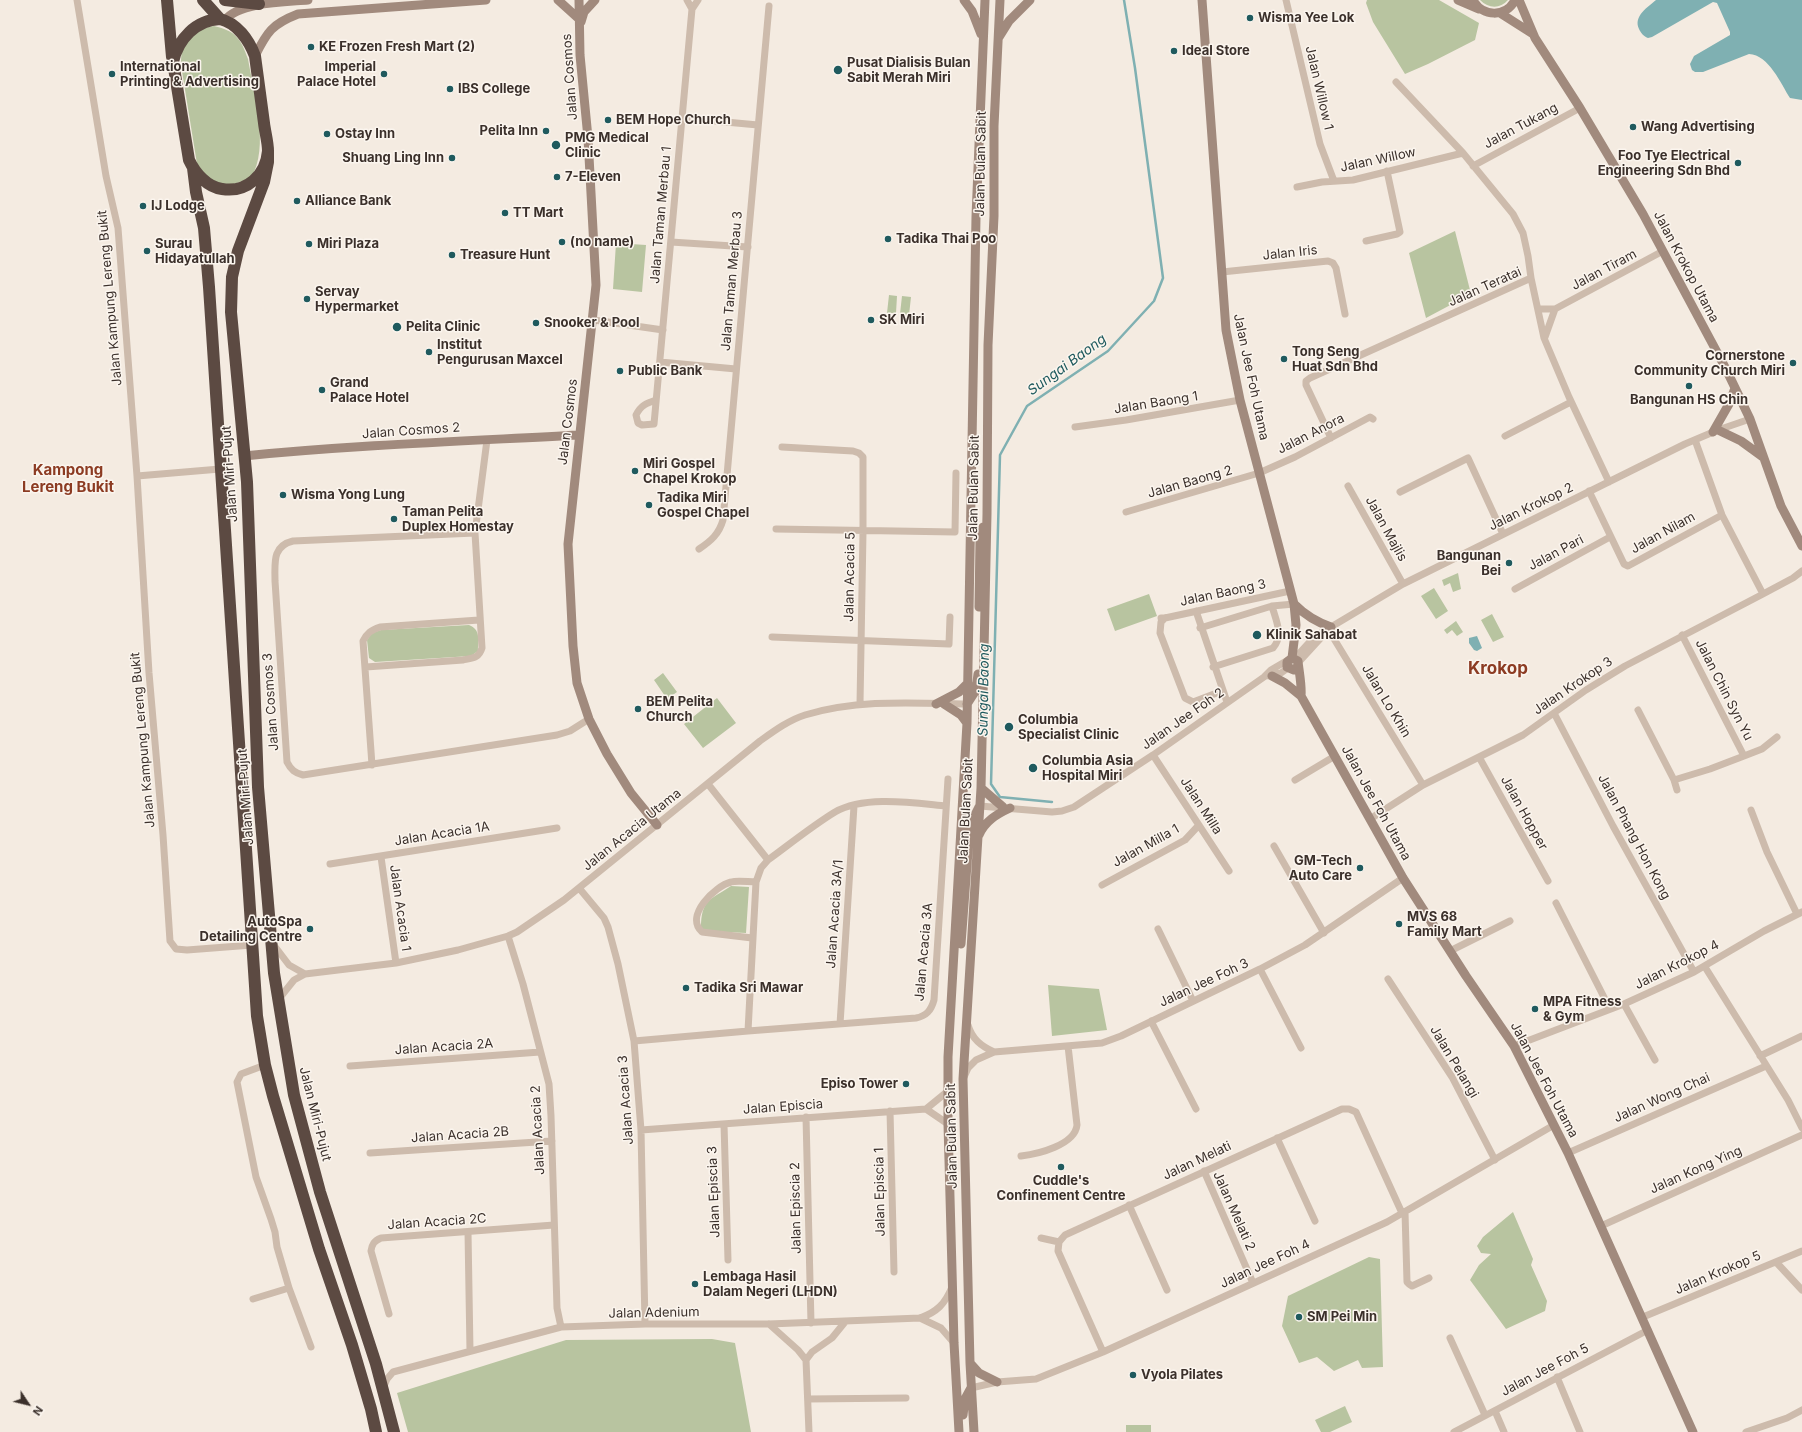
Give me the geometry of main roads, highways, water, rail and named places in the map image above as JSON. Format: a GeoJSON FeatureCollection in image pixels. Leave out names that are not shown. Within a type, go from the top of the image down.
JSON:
{"type":"FeatureCollection","features":[{"type":"Feature","properties":{"kind":"highway"},"geometry":{"type":"LineString","coordinates":[[167,0],[173,62]]}},
{"type":"Feature","properties":{"kind":"highway"},"geometry":{"type":"LineString","coordinates":[[203,0],[222,19]]}},
{"type":"Feature","properties":{"kind":"highway"},"geometry":{"type":"LineString","coordinates":[[225,0],[259,4]]}},
{"type":"Feature","properties":{"kind":"highway"},"geometry":{"type":"LineString","coordinates":[[173,62],[177,48],[194,28],[206,20],[222,19]]}},
{"type":"Feature","properties":{"kind":"highway","name":"Jalan Miri-Pujut"},"geometry":{"type":"LineString","coordinates":[[222,19],[244,35],[255,56],[268,151],[268,162],[264,182],[238,251],[232,277],[231,312],[244,456],[258,787],[278,1000],[294,1095],[320,1192],[376,1364],[394,1432]]}},
{"type":"Feature","properties":{"kind":"highway","name":"Jalan Miri-Pujut"},"geometry":{"type":"LineString","coordinates":[[173,62],[189,160],[193,168],[196,192],[204,228],[220,469],[234,647],[256,1016],[265,1065],[319,1249],[352,1345],[371,1409],[376,1432]]}},
{"type":"Feature","properties":{"kind":"highway"},"geometry":{"type":"LineString","coordinates":[[193,168],[212,186],[226,190],[240,189],[252,183],[259,174],[268,151]]}},
{"type":"Feature","properties":{"kind":"main road"},"geometry":{"type":"LineString","coordinates":[[222,19],[235,12],[259,4],[308,0]]}},
{"type":"Feature","properties":{"kind":"main road"},"geometry":{"type":"LineString","coordinates":[[255,56],[263,40],[272,28],[281,20],[298,14],[486,0]]}},
{"type":"Feature","properties":{"kind":"main road"},"geometry":{"type":"LineString","coordinates":[[558,0],[579,19]]}},
{"type":"Feature","properties":{"kind":"main road","name":"Jalan Cosmos"},"geometry":{"type":"LineString","coordinates":[[579,0],[580,54],[588,138],[596,278],[594,320],[568,544],[575,673],[578,688],[589,719],[606,754],[631,793],[656,825]]}},
{"type":"Feature","properties":{"kind":"main road"},"geometry":{"type":"LineString","coordinates":[[580,30],[584,12],[595,0]]}},
{"type":"Feature","properties":{"kind":"main road"},"geometry":{"type":"LineString","coordinates":[[964,0],[972,11],[979,26],[983,41]]}},
{"type":"Feature","properties":{"kind":"main road","name":"Jalan Bulan Sabit"},"geometry":{"type":"LineString","coordinates":[[959,1432],[954,1343],[948,1124],[948,1057],[968,723],[967,704],[976,224],[985,0]]}},
{"type":"Feature","properties":{"kind":"main road","name":"Jalan Bulan Sabit"},"geometry":{"type":"LineString","coordinates":[[974,1432],[970,1363],[963,1079],[981,788],[987,514],[988,345],[994,216],[994,126],[1000,0]]}},
{"type":"Feature","properties":{"kind":"main road"},"geometry":{"type":"LineString","coordinates":[[998,38],[1010,21],[1030,0]]}},
{"type":"Feature","properties":{"kind":"main road"},"geometry":{"type":"LineString","coordinates":[[1197,0],[1203,4]]}},
{"type":"Feature","properties":{"kind":"main road"},"geometry":{"type":"LineString","coordinates":[[1204,19],[1209,0]]}},
{"type":"Feature","properties":{"kind":"main road"},"geometry":{"type":"LineString","coordinates":[[1458,0],[1490,13],[1500,13],[1510,7],[1515,0]]}},
{"type":"Feature","properties":{"kind":"main road"},"geometry":{"type":"LineString","coordinates":[[1473,0],[1481,10]]}},
{"type":"Feature","properties":{"kind":"main road"},"geometry":{"type":"LineString","coordinates":[[1519,0],[1533,34]]}},
{"type":"Feature","properties":{"kind":"main road","name":"Jalan Jee Foh Utama"},"geometry":{"type":"LineString","coordinates":[[1203,4],[1226,330],[1240,400],[1294,604],[1296,625],[1292,663]]}},
{"type":"Feature","properties":{"kind":"main road"},"geometry":{"type":"LineString","coordinates":[[1500,13],[1533,34]]}},
{"type":"Feature","properties":{"kind":"main road","name":"Jalan Krokop Utama"},"geometry":{"type":"LineString","coordinates":[[1533,34],[1580,108],[1663,251],[1736,388],[1750,419],[1781,506],[1802,546]]}},
{"type":"Feature","properties":{"kind":"main road"},"geometry":{"type":"LineString","coordinates":[[1736,388],[1715,431],[1723,431],[1741,441],[1763,457]]}},
{"type":"Feature","properties":{"kind":"main road","name":"Jalan Cosmos 2"},"geometry":{"type":"LineString","coordinates":[[244,456],[310,450],[580,435]]}},
{"type":"Feature","properties":{"kind":"main road"},"geometry":{"type":"LineString","coordinates":[[967,704],[976,690],[978,683],[980,540],[987,514]]}},
{"type":"Feature","properties":{"kind":"main road"},"geometry":{"type":"LineString","coordinates":[[1791,526],[1802,532]]}},
{"type":"Feature","properties":{"kind":"main road"},"geometry":{"type":"LineString","coordinates":[[1294,604],[1304,614],[1330,628]]}},
{"type":"Feature","properties":{"kind":"main road"},"geometry":{"type":"LineString","coordinates":[[1292,663],[1293,689]]}},
{"type":"Feature","properties":{"kind":"main road"},"geometry":{"type":"LineString","coordinates":[[1292,663],[1302,689],[1301,696]]}},
{"type":"Feature","properties":{"kind":"main road"},"geometry":{"type":"LineString","coordinates":[[1268,676],[1285,683],[1301,696]]}},
{"type":"Feature","properties":{"kind":"main road"},"geometry":{"type":"LineString","coordinates":[[968,683],[955,695],[940,704],[961,715],[968,723]]}},
{"type":"Feature","properties":{"kind":"main road","name":"Jalan Jee Foh Utama"},"geometry":{"type":"LineString","coordinates":[[1301,696],[1403,878],[1514,1046],[1568,1153],[1694,1432]]}},
{"type":"Feature","properties":{"kind":"main road"},"geometry":{"type":"LineString","coordinates":[[977,840],[982,828],[1006,808],[981,788]]}},
{"type":"Feature","properties":{"kind":"main road"},"geometry":{"type":"LineString","coordinates":[[948,1057],[954,1041],[970,825],[980,806]]}},
{"type":"Feature","properties":{"kind":"main road"},"geometry":{"type":"LineString","coordinates":[[970,1363],[979,1373],[997,1382]]}},
{"type":"Feature","properties":{"kind":"main road"},"geometry":{"type":"LineString","coordinates":[[959,1432],[963,1421],[964,1399],[971,1388]]}},
{"type":"Feature","properties":{"kind":"water"},"geometry":{"type":"Polygon","coordinates":[[[1656,0],[1802,0],[1802,100],[1790,98],[1774,71],[1763,59],[1749,54],[1703,72],[1695,72],[1692,70],[1690,64],[1694,56],[1730,35],[1717,3],[1713,2],[1648,38],[1643,35],[1640,30],[1638,20],[1642,12],[1656,0]]]}},
{"type":"Feature","properties":{"kind":"water"},"geometry":{"type":"Polygon","coordinates":[[[1477,636],[1482,648],[1477,651],[1474,650],[1469,643],[1469,638],[1477,636]]]}},
{"type":"Feature","properties":{"kind":"waterway","name":"Sungai Baong"},"geometry":{"type":"LineString","coordinates":[[1052,802],[1000,797],[991,784],[1000,455],[1027,406],[1108,351],[1154,301],[1163,278],[1135,68],[1124,0]]}},
{"type":"Feature","properties":{"kind":"place","name":"Wisma Yee Lok"},"geometry":{"type":"Point","coordinates":[1250,18]}},
{"type":"Feature","properties":{"kind":"place","name":"KE Frozen Fresh Mart (2)"},"geometry":{"type":"Point","coordinates":[311,47]}},
{"type":"Feature","properties":{"kind":"place","name":"Ideal Store"},"geometry":{"type":"Point","coordinates":[1174,51]}},
{"type":"Feature","properties":{"kind":"place","name":"Pusat Dialisis Bulan Sabit Merah Miri"},"geometry":{"type":"Point","coordinates":[838,70]}},
{"type":"Feature","properties":{"kind":"place","name":"International Printing & Advertising"},"geometry":{"type":"Point","coordinates":[112,74]}},
{"type":"Feature","properties":{"kind":"place","name":"Imperial Palace Hotel"},"geometry":{"type":"Point","coordinates":[384,74]}},
{"type":"Feature","properties":{"kind":"place","name":"IBS College"},"geometry":{"type":"Point","coordinates":[450,89]}},
{"type":"Feature","properties":{"kind":"place","name":"BEM Hope Church"},"geometry":{"type":"Point","coordinates":[608,120]}},
{"type":"Feature","properties":{"kind":"place","name":"Wang Advertising"},"geometry":{"type":"Point","coordinates":[1633,127]}},
{"type":"Feature","properties":{"kind":"place","name":"Pelita Inn"},"geometry":{"type":"Point","coordinates":[546,131]}},
{"type":"Feature","properties":{"kind":"place","name":"Ostay Inn"},"geometry":{"type":"Point","coordinates":[327,134]}},
{"type":"Feature","properties":{"kind":"place","name":"PMG Medical Clinic"},"geometry":{"type":"Point","coordinates":[556,145]}},
{"type":"Feature","properties":{"kind":"place","name":"Shuang Ling Inn"},"geometry":{"type":"Point","coordinates":[452,158]}},
{"type":"Feature","properties":{"kind":"place","name":"Foo Tye Electrical Engineering Sdn Bhd"},"geometry":{"type":"Point","coordinates":[1738,163]}},
{"type":"Feature","properties":{"kind":"place","name":"7-Eleven"},"geometry":{"type":"Point","coordinates":[557,177]}},
{"type":"Feature","properties":{"kind":"place","name":"Alliance Bank"},"geometry":{"type":"Point","coordinates":[297,201]}},
{"type":"Feature","properties":{"kind":"place","name":"IJ Lodge"},"geometry":{"type":"Point","coordinates":[143,206]}},
{"type":"Feature","properties":{"kind":"place","name":"TT Mart"},"geometry":{"type":"Point","coordinates":[505,213]}},
{"type":"Feature","properties":{"kind":"place","name":"Tadika Thai Poo"},"geometry":{"type":"Point","coordinates":[888,239]}},
{"type":"Feature","properties":{"kind":"place","name":"(no name)"},"geometry":{"type":"Point","coordinates":[562,242]}},
{"type":"Feature","properties":{"kind":"place","name":"Miri Plaza"},"geometry":{"type":"Point","coordinates":[309,244]}},
{"type":"Feature","properties":{"kind":"place","name":"Surau Hidayatullah"},"geometry":{"type":"Point","coordinates":[147,251]}},
{"type":"Feature","properties":{"kind":"place","name":"Treasure Hunt"},"geometry":{"type":"Point","coordinates":[452,255]}},
{"type":"Feature","properties":{"kind":"place","name":"Servay Hypermarket"},"geometry":{"type":"Point","coordinates":[307,299]}},
{"type":"Feature","properties":{"kind":"place","name":"SK Miri"},"geometry":{"type":"Point","coordinates":[871,320]}},
{"type":"Feature","properties":{"kind":"place","name":"Snooker & Pool"},"geometry":{"type":"Point","coordinates":[536,323]}},
{"type":"Feature","properties":{"kind":"place","name":"Pelita Clinic"},"geometry":{"type":"Point","coordinates":[397,327]}},
{"type":"Feature","properties":{"kind":"place","name":"Institut Pengurusan Maxcel"},"geometry":{"type":"Point","coordinates":[429,352]}},
{"type":"Feature","properties":{"kind":"place","name":"Tong Seng Huat Sdn Bhd"},"geometry":{"type":"Point","coordinates":[1284,359]}},
{"type":"Feature","properties":{"kind":"place","name":"Cornerstone Community Church Miri"},"geometry":{"type":"Point","coordinates":[1793,363]}},
{"type":"Feature","properties":{"kind":"place","name":"Public Bank"},"geometry":{"type":"Point","coordinates":[620,371]}},
{"type":"Feature","properties":{"kind":"place","name":"Bangunan HS Chin"},"geometry":{"type":"Point","coordinates":[1689,386]}},
{"type":"Feature","properties":{"kind":"place","name":"Grand Palace Hotel"},"geometry":{"type":"Point","coordinates":[322,390]}},
{"type":"Feature","properties":{"kind":"place","name":"Miri Gospel Chapel Krokop"},"geometry":{"type":"Point","coordinates":[635,471]}},
{"type":"Feature","properties":{"kind":"place","name":"Wisma Yong Lung"},"geometry":{"type":"Point","coordinates":[283,495]}},
{"type":"Feature","properties":{"kind":"place","name":"Tadika Miri Gospel Chapel"},"geometry":{"type":"Point","coordinates":[649,505]}},
{"type":"Feature","properties":{"kind":"place","name":"Taman Pelita Duplex Homestay"},"geometry":{"type":"Point","coordinates":[394,519]}},
{"type":"Feature","properties":{"kind":"place","name":"Bangunan Bei"},"geometry":{"type":"Point","coordinates":[1509,563]}},
{"type":"Feature","properties":{"kind":"place","name":"Klinik Sahabat"},"geometry":{"type":"Point","coordinates":[1257,635]}},
{"type":"Feature","properties":{"kind":"place","name":"BEM Pelita Church"},"geometry":{"type":"Point","coordinates":[638,709]}},
{"type":"Feature","properties":{"kind":"place","name":"Columbia Specialist Clinic"},"geometry":{"type":"Point","coordinates":[1009,727]}},
{"type":"Feature","properties":{"kind":"place","name":"Columbia Asia Hospital Miri"},"geometry":{"type":"Point","coordinates":[1033,768]}},
{"type":"Feature","properties":{"kind":"place","name":"GM-Tech Auto Care"},"geometry":{"type":"Point","coordinates":[1360,868]}},
{"type":"Feature","properties":{"kind":"place","name":"MVS 68 Family Mart"},"geometry":{"type":"Point","coordinates":[1399,924]}},
{"type":"Feature","properties":{"kind":"place","name":"AutoSpa Detailing Centre"},"geometry":{"type":"Point","coordinates":[310,929]}},
{"type":"Feature","properties":{"kind":"place","name":"Tadika Sri Mawar"},"geometry":{"type":"Point","coordinates":[686,988]}},
{"type":"Feature","properties":{"kind":"place","name":"MPA Fitness & Gym"},"geometry":{"type":"Point","coordinates":[1535,1009]}},
{"type":"Feature","properties":{"kind":"place","name":"Episo Tower"},"geometry":{"type":"Point","coordinates":[906,1084]}},
{"type":"Feature","properties":{"kind":"place","name":"Cuddle's Confinement Centre"},"geometry":{"type":"Point","coordinates":[1061,1167]}},
{"type":"Feature","properties":{"kind":"place","name":"Lembaga Hasil Dalam Negeri (LHDN)"},"geometry":{"type":"Point","coordinates":[695,1284]}},
{"type":"Feature","properties":{"kind":"place","name":"SM Pei Min"},"geometry":{"type":"Point","coordinates":[1299,1317]}},
{"type":"Feature","properties":{"kind":"place","name":"Vyola Pilates"},"geometry":{"type":"Point","coordinates":[1133,1375]}},
{"type":"Feature","properties":{"kind":"district","name":"Kampong Lereng Bukit"},"geometry":{"type":"Point","coordinates":[68,478]}},
{"type":"Feature","properties":{"kind":"district","name":"Krokop"},"geometry":{"type":"Point","coordinates":[1498,669]}}]}
